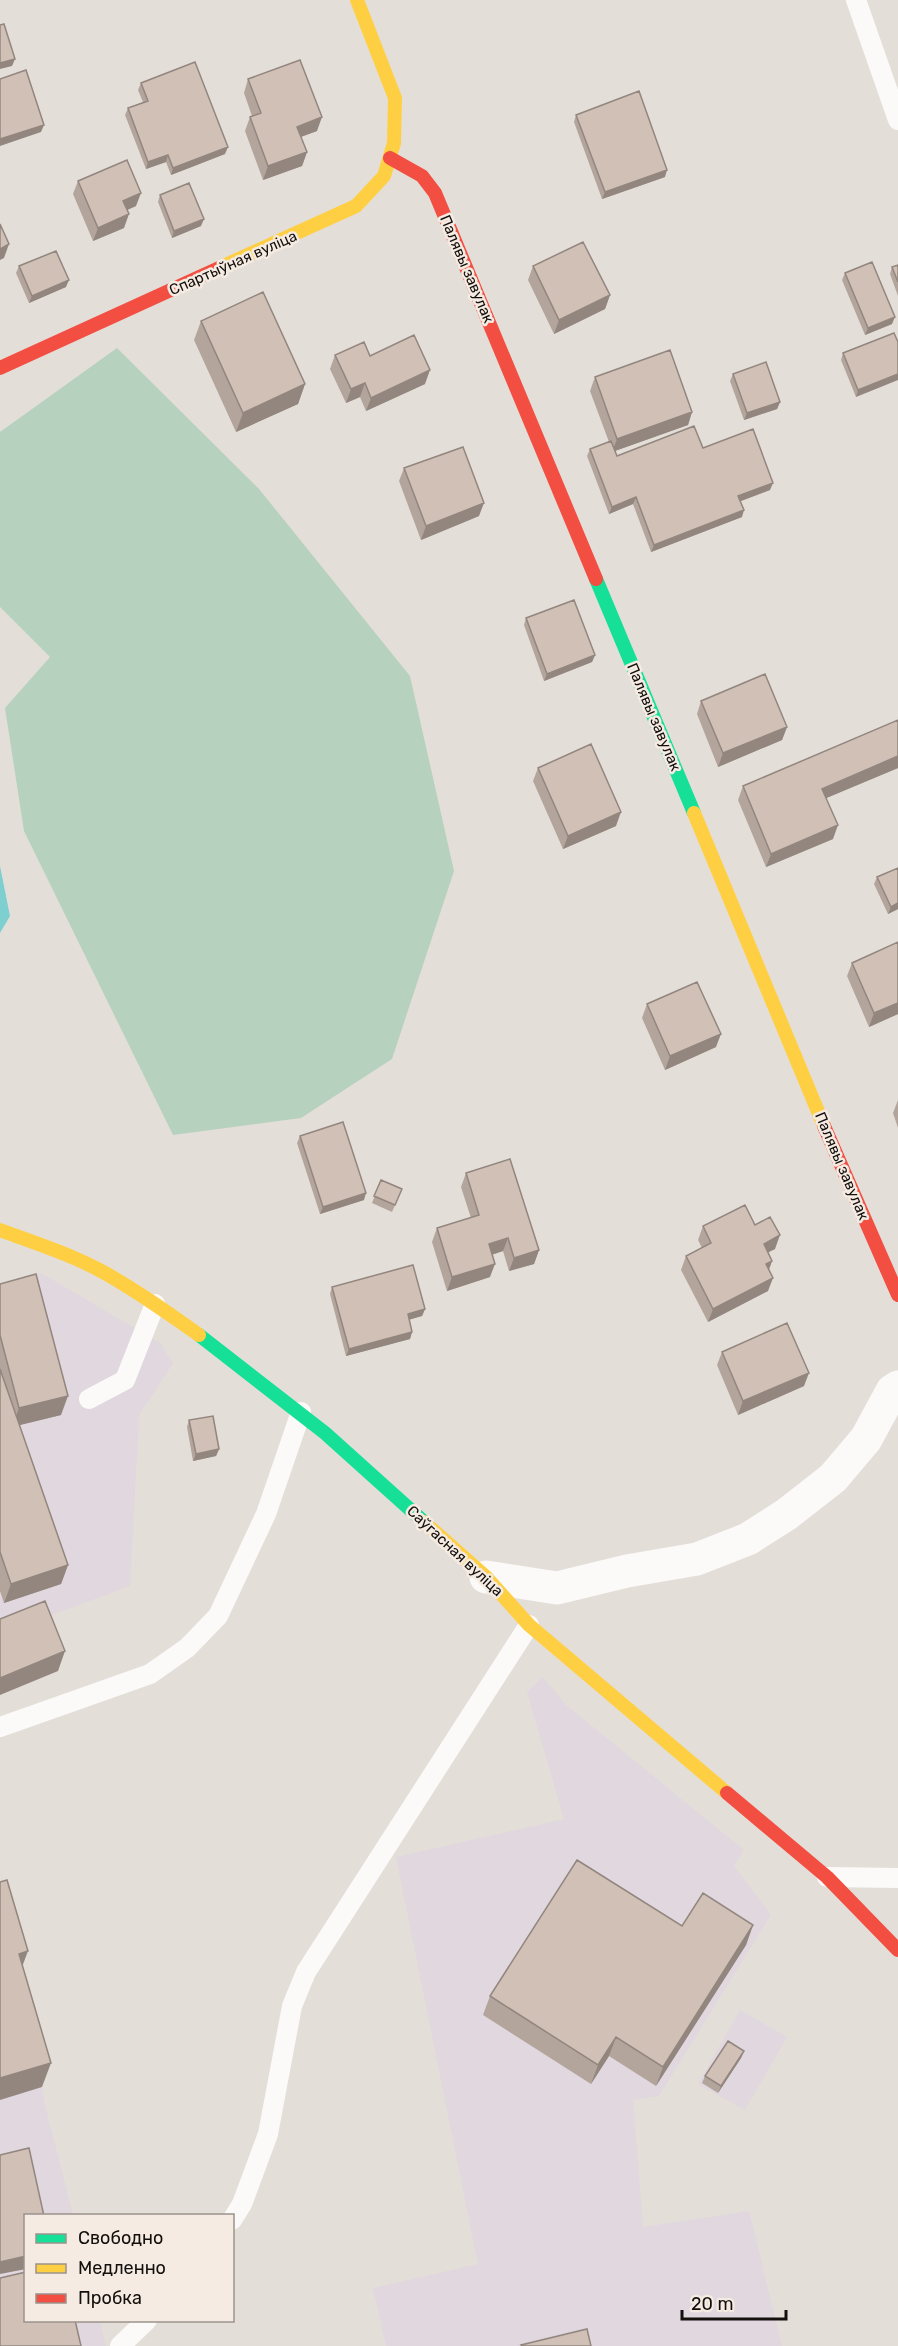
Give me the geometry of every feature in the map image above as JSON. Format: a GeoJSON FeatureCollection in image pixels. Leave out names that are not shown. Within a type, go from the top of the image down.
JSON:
{"type":"FeatureCollection","features":[{"type":"Feature","properties":{"kind":"street","name":"Спартыўная вуліца"},"geometry":{"type":"LineString","coordinates":[[0,368],[356,206],[384,176],[394,143],[395,98],[357,0]]}},
{"type":"Feature","properties":{"kind":"street","name":"Палявы завулак"},"geometry":{"type":"LineString","coordinates":[[390,158],[422,176],[435,193],[898,1295]]}},
{"type":"Feature","properties":{"kind":"street","name":"Саўгасная вуліца"},"geometry":{"type":"LineString","coordinates":[[0,1230],[58,1251],[155,1304],[226,1354],[301,1412],[486,1577],[529,1625],[827,1877],[898,1950]]}},
{"type":"Feature","properties":{"kind":"street"},"geometry":{"type":"LineString","coordinates":[[486,1577],[557,1588],[627,1571],[697,1559],[748,1539],[787,1514],[833,1478],[866,1439],[892,1392],[898,1387]]}},
{"type":"Feature","properties":{"kind":"lane"},"geometry":{"type":"LineString","coordinates":[[856,0],[898,120]]}},
{"type":"Feature","properties":{"kind":"lane"},"geometry":{"type":"LineString","coordinates":[[89,1399],[125,1380],[155,1304]]}},
{"type":"Feature","properties":{"kind":"lane"},"geometry":{"type":"LineString","coordinates":[[0,1727],[150,1674],[187,1648],[218,1616],[266,1514],[301,1412]]}},
{"type":"Feature","properties":{"kind":"lane"},"geometry":{"type":"LineString","coordinates":[[234,2217],[242,2204],[267,2134],[292,2006],[306,1972],[529,1625]]}},
{"type":"Feature","properties":{"kind":"lane"},"geometry":{"type":"LineString","coordinates":[[827,1877],[898,1878]]}},
{"type":"Feature","properties":{"kind":"lane"},"geometry":{"type":"LineString","coordinates":[[120,2346],[145,2322]]}},
{"type":"Feature","properties":{"kind":"shaded area"},"geometry":{"type":"Polygon","coordinates":[[[41,1273],[160,1343],[173,1363],[139,1415],[130,1586],[38,1620],[0,1695],[0,1287],[41,1273]]]}},
{"type":"Feature","properties":{"kind":"shaded area"},"geometry":{"type":"Polygon","coordinates":[[[543,1677],[565,1704],[744,1850],[734,1866],[771,1915],[659,2096],[633,2100],[643,2227],[749,2211],[782,2346],[386,2346],[373,2288],[478,2264],[396,1857],[564,1819],[527,1692],[543,1677]]]}},
{"type":"Feature","properties":{"kind":"shaded area"},"geometry":{"type":"Polygon","coordinates":[[[0,1911],[10,1979],[42,2087],[73,2214],[24,2214],[24,2322],[100,2322],[106,2346],[0,2346],[0,1911]]]}},
{"type":"Feature","properties":{"kind":"shaded area"},"geometry":{"type":"Polygon","coordinates":[[[740,2010],[787,2037],[745,2110],[698,2084],[740,2010]]]}},
{"type":"Feature","properties":{"kind":"green space"},"geometry":{"type":"Polygon","coordinates":[[[117,348],[259,489],[410,676],[454,871],[392,1059],[301,1118],[173,1135],[24,831],[5,708],[50,657],[0,607],[0,432],[117,348]]]}},
{"type":"Feature","properties":{"kind":"water"},"geometry":{"type":"Polygon","coordinates":[[[0,866],[10,916],[0,933],[0,866]]]}},
{"type":"Feature","properties":{"kind":"building"},"geometry":{"type":"Polygon","coordinates":[[[4,24],[15,59],[0,63],[0,25],[4,24]]]}},
{"type":"Feature","properties":{"kind":"building"},"geometry":{"type":"Polygon","coordinates":[[[300,60],[322,117],[297,127],[307,152],[268,166],[250,117],[261,113],[248,79],[300,60]]]}},
{"type":"Feature","properties":{"kind":"building"},"geometry":{"type":"Polygon","coordinates":[[[195,62],[228,147],[173,168],[168,155],[148,162],[128,108],[148,101],[141,83],[195,62]]]}},
{"type":"Feature","properties":{"kind":"building"},"geometry":{"type":"Polygon","coordinates":[[[26,70],[44,125],[0,139],[0,79],[26,70]]]}},
{"type":"Feature","properties":{"kind":"building"},"geometry":{"type":"Polygon","coordinates":[[[639,91],[667,170],[605,192],[576,115],[639,91]]]}},
{"type":"Feature","properties":{"kind":"building"},"geometry":{"type":"Polygon","coordinates":[[[127,160],[141,193],[123,201],[129,214],[98,228],[78,181],[127,160]]]}},
{"type":"Feature","properties":{"kind":"building"},"geometry":{"type":"Polygon","coordinates":[[[189,183],[204,219],[174,231],[160,195],[189,183]]]}},
{"type":"Feature","properties":{"kind":"building"},"geometry":{"type":"Polygon","coordinates":[[[0,224],[9,244],[0,249],[0,224]]]}},
{"type":"Feature","properties":{"kind":"building"},"geometry":{"type":"Polygon","coordinates":[[[583,242],[610,295],[559,320],[533,266],[583,242]]]}},
{"type":"Feature","properties":{"kind":"building"},"geometry":{"type":"Polygon","coordinates":[[[56,251],[69,280],[32,296],[19,266],[56,251]]]}},
{"type":"Feature","properties":{"kind":"building"},"geometry":{"type":"Polygon","coordinates":[[[872,262],[895,317],[868,328],[845,273],[872,262]]]}},
{"type":"Feature","properties":{"kind":"building"},"geometry":{"type":"Polygon","coordinates":[[[898,265],[898,282],[892,267],[898,265]]]}},
{"type":"Feature","properties":{"kind":"building"},"geometry":{"type":"Polygon","coordinates":[[[263,292],[305,384],[243,413],[201,321],[263,292]]]}},
{"type":"Feature","properties":{"kind":"building"},"geometry":{"type":"Polygon","coordinates":[[[894,333],[898,342],[898,374],[858,390],[843,353],[894,333]]]}},
{"type":"Feature","properties":{"kind":"building"},"geometry":{"type":"Polygon","coordinates":[[[414,335],[430,370],[371,398],[365,383],[351,389],[335,355],[364,342],[370,356],[414,335]]]}},
{"type":"Feature","properties":{"kind":"building"},"geometry":{"type":"Polygon","coordinates":[[[670,350],[692,412],[617,439],[595,377],[670,350]]]}},
{"type":"Feature","properties":{"kind":"building"},"geometry":{"type":"Polygon","coordinates":[[[766,362],[780,402],[747,413],[733,374],[766,362]]]}},
{"type":"Feature","properties":{"kind":"building"},"geometry":{"type":"Polygon","coordinates":[[[694,426],[703,448],[753,429],[773,483],[738,496],[744,510],[654,545],[636,497],[612,507],[590,449],[611,441],[617,456],[694,426]]]}},
{"type":"Feature","properties":{"kind":"building"},"geometry":{"type":"Polygon","coordinates":[[[463,447],[484,503],[426,526],[404,468],[463,447]]]}},
{"type":"Feature","properties":{"kind":"building"},"geometry":{"type":"Polygon","coordinates":[[[574,600],[595,655],[547,674],[526,618],[574,600]]]}},
{"type":"Feature","properties":{"kind":"building"},"geometry":{"type":"Polygon","coordinates":[[[765,674],[787,727],[723,753],[701,701],[765,674]]]}},
{"type":"Feature","properties":{"kind":"building"},"geometry":{"type":"Polygon","coordinates":[[[898,720],[898,756],[822,789],[838,825],[771,854],[743,786],[898,720]]]}},
{"type":"Feature","properties":{"kind":"building"},"geometry":{"type":"Polygon","coordinates":[[[591,744],[621,812],[568,836],[538,768],[591,744]]]}},
{"type":"Feature","properties":{"kind":"building"},"geometry":{"type":"Polygon","coordinates":[[[898,868],[898,903],[891,907],[877,877],[898,868]]]}},
{"type":"Feature","properties":{"kind":"building"},"geometry":{"type":"Polygon","coordinates":[[[898,942],[898,1003],[874,1013],[852,963],[898,942]]]}},
{"type":"Feature","properties":{"kind":"building"},"geometry":{"type":"Polygon","coordinates":[[[697,982],[721,1034],[670,1056],[647,1004],[697,982]]]}},
{"type":"Feature","properties":{"kind":"building"},"geometry":{"type":"Polygon","coordinates":[[[343,1122],[366,1193],[323,1207],[300,1136],[343,1122]]]}},
{"type":"Feature","properties":{"kind":"building"},"geometry":{"type":"Polygon","coordinates":[[[510,1159],[539,1250],[514,1258],[508,1238],[489,1244],[495,1264],[452,1277],[437,1228],[479,1215],[466,1173],[510,1159]]]}},
{"type":"Feature","properties":{"kind":"building"},"geometry":{"type":"Polygon","coordinates":[[[381,1180],[402,1189],[395,1205],[374,1196],[381,1180]]]}},
{"type":"Feature","properties":{"kind":"building"},"geometry":{"type":"Polygon","coordinates":[[[745,1205],[755,1225],[770,1217],[780,1235],[764,1244],[772,1261],[766,1264],[773,1278],[713,1309],[686,1256],[711,1243],[703,1226],[745,1205]]]}},
{"type":"Feature","properties":{"kind":"building"},"geometry":{"type":"Polygon","coordinates":[[[413,1265],[425,1309],[408,1314],[412,1332],[349,1349],[332,1287],[413,1265]]]}},
{"type":"Feature","properties":{"kind":"building"},"geometry":{"type":"Polygon","coordinates":[[[36,1274],[68,1396],[19,1408],[0,1335],[0,1284],[36,1274]]]}},
{"type":"Feature","properties":{"kind":"building"},"geometry":{"type":"Polygon","coordinates":[[[787,1323],[809,1373],[743,1401],[722,1352],[787,1323]]]}},
{"type":"Feature","properties":{"kind":"building"},"geometry":{"type":"Polygon","coordinates":[[[0,1369],[68,1565],[11,1584],[0,1552],[0,1369]]]}},
{"type":"Feature","properties":{"kind":"building"},"geometry":{"type":"Polygon","coordinates":[[[213,1416],[219,1449],[196,1454],[189,1420],[213,1416]]]}},
{"type":"Feature","properties":{"kind":"building"},"geometry":{"type":"Polygon","coordinates":[[[45,1601],[65,1651],[0,1678],[0,1619],[45,1601]]]}},
{"type":"Feature","properties":{"kind":"building"},"geometry":{"type":"Polygon","coordinates":[[[577,1860],[682,1926],[703,1893],[753,1925],[663,2067],[616,2037],[598,2065],[490,1996],[577,1860]]]}},
{"type":"Feature","properties":{"kind":"building"},"geometry":{"type":"Polygon","coordinates":[[[7,1880],[28,1951],[19,1954],[51,2063],[0,2078],[0,1882],[7,1880]]]}},
{"type":"Feature","properties":{"kind":"building"},"geometry":{"type":"Polygon","coordinates":[[[728,2041],[744,2051],[721,2086],[705,2076],[728,2041]]]}},
{"type":"Feature","properties":{"kind":"building"},"geometry":{"type":"Polygon","coordinates":[[[29,2148],[44,2214],[24,2214],[24,2256],[0,2262],[0,2155],[29,2148]]]}},
{"type":"Feature","properties":{"kind":"building"},"geometry":{"type":"Polygon","coordinates":[[[24,2272],[24,2322],[75,2322],[81,2346],[0,2346],[0,2278],[24,2272]]]}},
{"type":"Feature","properties":{"kind":"building"},"geometry":{"type":"Polygon","coordinates":[[[587,2329],[591,2346],[521,2345],[587,2329]]]}},
{"type":"Feature","properties":{"kind":"traffic: fast"},"geometry":{"type":"LineString","coordinates":[[596,579],[694,813]]}},
{"type":"Feature","properties":{"kind":"traffic: fast"},"geometry":{"type":"LineString","coordinates":[[199,1335],[325,1433],[424,1522]]}},
{"type":"Feature","properties":{"kind":"traffic: slow"},"geometry":{"type":"LineString","coordinates":[[219,268],[356,206],[384,176],[394,143],[395,98],[357,0]]}},
{"type":"Feature","properties":{"kind":"traffic: slow"},"geometry":{"type":"LineString","coordinates":[[694,813],[824,1126]]}},
{"type":"Feature","properties":{"kind":"traffic: slow"},"geometry":{"type":"LineString","coordinates":[[0,1230],[65,1254],[103,1272],[140,1294],[199,1335]]}},
{"type":"Feature","properties":{"kind":"traffic: slow"},"geometry":{"type":"LineString","coordinates":[[424,1522],[486,1577],[529,1625],[727,1793]]}},
{"type":"Feature","properties":{"kind":"traffic: jam"},"geometry":{"type":"LineString","coordinates":[[390,158],[422,176],[435,193],[596,579]]}},
{"type":"Feature","properties":{"kind":"traffic: jam"},"geometry":{"type":"LineString","coordinates":[[0,368],[219,268]]}},
{"type":"Feature","properties":{"kind":"traffic: jam"},"geometry":{"type":"LineString","coordinates":[[824,1126],[898,1295]]}},
{"type":"Feature","properties":{"kind":"traffic: jam"},"geometry":{"type":"LineString","coordinates":[[727,1793],[827,1877],[898,1950]]}}]}
